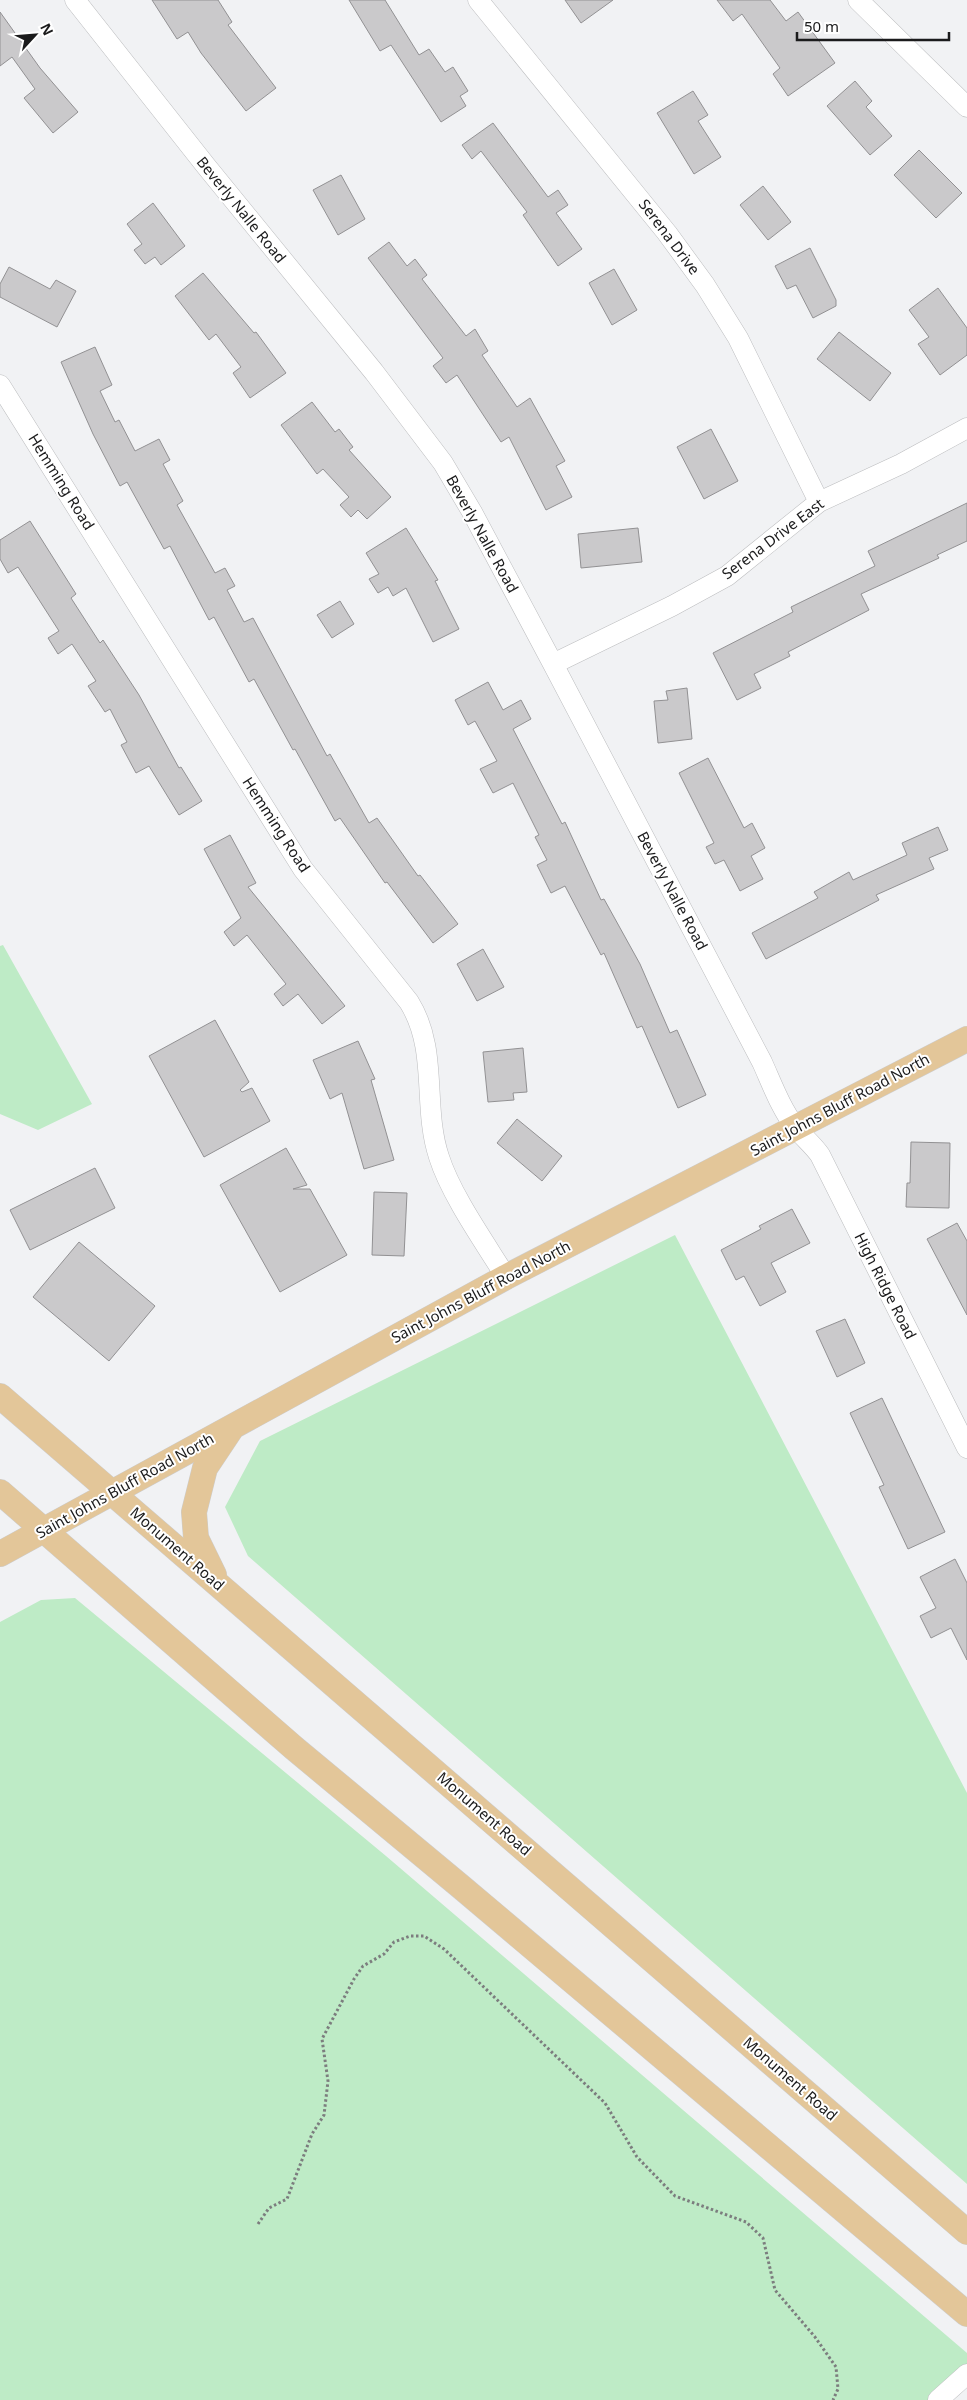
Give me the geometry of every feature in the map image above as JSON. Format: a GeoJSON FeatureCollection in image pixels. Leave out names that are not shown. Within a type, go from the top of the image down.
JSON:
{"type":"FeatureCollection","features":[{"type":"Feature","properties":{"kind":"main road","name":"Saint Johns Bluff Road North"},"geometry":{"type":"LineString","coordinates":[[0,1554],[506,1278],[967,1039]]}},
{"type":"Feature","properties":{"kind":"main road","name":"Monument Road"},"geometry":{"type":"LineString","coordinates":[[0,1396],[967,2232]]}},
{"type":"Feature","properties":{"kind":"main road"},"geometry":{"type":"LineString","coordinates":[[218,1584],[196,1538],[194,1512],[205,1468],[233,1426]]}},
{"type":"Feature","properties":{"kind":"main road"},"geometry":{"type":"LineString","coordinates":[[0,1492],[294,1748],[468,1892],[967,2314]]}},
{"type":"Feature","properties":{"kind":"street","name":"Beverly Nalle Road"},"geometry":{"type":"LineString","coordinates":[[75,0],[212,174],[374,372],[443,463],[472,512],[553,664],[796,1129]]}},
{"type":"Feature","properties":{"kind":"street","name":"Serena Drive"},"geometry":{"type":"LineString","coordinates":[[478,0],[667,233],[705,285],[738,338],[819,502]]}},
{"type":"Feature","properties":{"kind":"street"},"geometry":{"type":"LineString","coordinates":[[858,0],[967,107]]}},
{"type":"Feature","properties":{"kind":"street","name":"Hemming Road"},"geometry":{"type":"LineString","coordinates":[[0,385],[303,869],[409,1002],[418,1016],[428,1050],[431,1122],[439,1158],[452,1187],[506,1278]]}},
{"type":"Feature","properties":{"kind":"street","name":"Serena Drive East"},"geometry":{"type":"LineString","coordinates":[[553,664],[672,606],[728,576],[819,502],[901,464],[967,428]]}},
{"type":"Feature","properties":{"kind":"street","name":"High Ridge Road"},"geometry":{"type":"LineString","coordinates":[[796,1129],[813,1144],[820,1155],[967,1448]]}},
{"type":"Feature","properties":{"kind":"street"},"geometry":{"type":"LineString","coordinates":[[938,2400],[967,2374]]}},
{"type":"Feature","properties":{"kind":"path"},"geometry":{"type":"LineString","coordinates":[[258,2224],[269,2208],[287,2200],[312,2134],[324,2114],[328,2081],[322,2040],[354,1979],[363,1966],[384,1954],[394,1942],[410,1936],[424,1936],[444,1949],[605,2103],[637,2158],[675,2196],[746,2222],[763,2238],[775,2290],[815,2337],[836,2367],[838,2389],[833,2400]]}},
{"type":"Feature","properties":{"kind":"green space"},"geometry":{"type":"Polygon","coordinates":[[[3,945],[92,1104],[38,1130],[0,1114],[0,946],[3,945]]]}},
{"type":"Feature","properties":{"kind":"green space"},"geometry":{"type":"Polygon","coordinates":[[[675,1235],[967,1793],[967,2184],[248,1556],[225,1507],[260,1441],[675,1235]]]}},
{"type":"Feature","properties":{"kind":"green space"},"geometry":{"type":"Polygon","coordinates":[[[75,1598],[386,1856],[967,2353],[967,2376],[929,2400],[0,2400],[0,1622],[41,1600],[75,1598]]]}},
{"type":"Feature","properties":{"kind":"building"},"geometry":{"type":"Polygon","coordinates":[[[152,0],[218,0],[232,22],[228,25],[276,88],[246,111],[201,53],[188,32],[177,39],[152,0]]]}},
{"type":"Feature","properties":{"kind":"building"},"geometry":{"type":"Polygon","coordinates":[[[349,0],[385,0],[419,55],[429,49],[445,72],[453,67],[468,91],[460,96],[466,106],[441,122],[391,45],[380,51],[349,0]]]}},
{"type":"Feature","properties":{"kind":"building"},"geometry":{"type":"Polygon","coordinates":[[[565,0],[613,0],[581,23],[565,0]]]}},
{"type":"Feature","properties":{"kind":"building"},"geometry":{"type":"Polygon","coordinates":[[[717,0],[770,0],[786,21],[798,12],[835,63],[788,96],[773,74],[780,68],[742,14],[733,21],[717,0]]]}},
{"type":"Feature","properties":{"kind":"building"},"geometry":{"type":"Polygon","coordinates":[[[0,12],[40,68],[78,112],[53,133],[24,98],[35,89],[12,57],[0,66],[0,12]]]}},
{"type":"Feature","properties":{"kind":"building"},"geometry":{"type":"Polygon","coordinates":[[[855,81],[872,101],[866,107],[892,136],[870,155],[827,106],[855,81]]]}},
{"type":"Feature","properties":{"kind":"building"},"geometry":{"type":"Polygon","coordinates":[[[693,91],[708,115],[698,121],[721,157],[694,174],[657,113],[693,91]]]}},
{"type":"Feature","properties":{"kind":"building"},"geometry":{"type":"Polygon","coordinates":[[[493,123],[548,197],[558,190],[568,205],[556,213],[582,249],[558,266],[523,215],[527,212],[481,151],[472,159],[462,145],[493,123]]]}},
{"type":"Feature","properties":{"kind":"building"},"geometry":{"type":"Polygon","coordinates":[[[919,150],[962,193],[936,218],[894,175],[919,150]]]}},
{"type":"Feature","properties":{"kind":"building"},"geometry":{"type":"Polygon","coordinates":[[[341,175],[365,219],[338,235],[313,190],[341,175]]]}},
{"type":"Feature","properties":{"kind":"building"},"geometry":{"type":"Polygon","coordinates":[[[763,186],[791,222],[768,240],[740,205],[763,186]]]}},
{"type":"Feature","properties":{"kind":"building"},"geometry":{"type":"Polygon","coordinates":[[[153,203],[185,246],[161,265],[155,257],[145,264],[134,250],[142,244],[127,224],[153,203]]]}},
{"type":"Feature","properties":{"kind":"building"},"geometry":{"type":"Polygon","coordinates":[[[389,242],[407,266],[415,259],[427,275],[422,279],[466,336],[475,329],[488,351],[482,355],[517,407],[530,398],[565,461],[556,466],[572,497],[546,510],[509,437],[501,442],[457,375],[446,383],[433,366],[443,358],[368,258],[389,242]]]}},
{"type":"Feature","properties":{"kind":"building"},"geometry":{"type":"Polygon","coordinates":[[[810,248],[836,300],[836,306],[813,318],[796,285],[787,289],[775,266],[810,248]]]}},
{"type":"Feature","properties":{"kind":"building"},"geometry":{"type":"Polygon","coordinates":[[[9,267],[50,289],[56,280],[76,291],[57,327],[0,297],[0,284],[9,267]]]}},
{"type":"Feature","properties":{"kind":"building"},"geometry":{"type":"Polygon","coordinates":[[[614,269],[637,310],[612,325],[589,283],[614,269]]]}},
{"type":"Feature","properties":{"kind":"building"},"geometry":{"type":"Polygon","coordinates":[[[203,273],[254,333],[256,332],[286,373],[250,398],[233,373],[241,367],[216,334],[209,340],[175,296],[203,273]]]}},
{"type":"Feature","properties":{"kind":"building"},"geometry":{"type":"Polygon","coordinates":[[[938,288],[967,328],[967,355],[940,375],[918,344],[929,337],[909,310],[938,288]]]}},
{"type":"Feature","properties":{"kind":"building"},"geometry":{"type":"Polygon","coordinates":[[[839,332],[891,373],[870,401],[817,359],[839,332]]]}},
{"type":"Feature","properties":{"kind":"building"},"geometry":{"type":"Polygon","coordinates":[[[95,347],[112,385],[100,391],[115,422],[119,420],[135,451],[159,439],[170,460],[163,464],[183,501],[177,505],[215,573],[225,568],[235,586],[227,590],[244,622],[253,618],[327,756],[330,754],[369,823],[377,818],[418,876],[420,875],[458,924],[433,943],[387,882],[385,883],[340,818],[335,821],[254,679],[249,682],[214,617],[209,620],[170,546],[164,549],[127,482],[120,486],[93,434],[61,362],[95,347]]]}},
{"type":"Feature","properties":{"kind":"building"},"geometry":{"type":"Polygon","coordinates":[[[312,402],[335,432],[339,429],[353,447],[349,450],[391,497],[367,519],[358,510],[351,517],[340,505],[349,497],[323,469],[317,474],[281,425],[312,402]]]}},
{"type":"Feature","properties":{"kind":"building"},"geometry":{"type":"Polygon","coordinates":[[[711,429],[738,481],[704,499],[677,447],[711,429]]]}},
{"type":"Feature","properties":{"kind":"building"},"geometry":{"type":"Polygon","coordinates":[[[967,503],[967,541],[937,555],[939,558],[861,594],[869,610],[788,652],[790,656],[754,674],[761,688],[737,700],[713,653],[793,612],[791,607],[875,566],[868,551],[967,503]]]}},
{"type":"Feature","properties":{"kind":"building"},"geometry":{"type":"Polygon","coordinates":[[[30,521],[76,594],[71,598],[100,643],[103,640],[139,695],[179,768],[181,767],[202,801],[179,815],[149,766],[136,773],[121,745],[127,742],[110,709],[105,712],[88,686],[96,681],[72,644],[58,654],[48,638],[59,631],[18,567],[8,573],[0,559],[0,540],[30,521]]]}},
{"type":"Feature","properties":{"kind":"building"},"geometry":{"type":"Polygon","coordinates":[[[406,528],[438,580],[435,581],[459,629],[433,642],[406,588],[393,596],[388,587],[378,593],[369,579],[379,574],[366,553],[406,528]]]}},
{"type":"Feature","properties":{"kind":"building"},"geometry":{"type":"Polygon","coordinates":[[[638,528],[642,562],[581,568],[578,534],[638,528]]]}},
{"type":"Feature","properties":{"kind":"building"},"geometry":{"type":"Polygon","coordinates":[[[340,601],[354,624],[332,638],[317,615],[340,601]]]}},
{"type":"Feature","properties":{"kind":"building"},"geometry":{"type":"Polygon","coordinates":[[[488,682],[503,710],[521,700],[531,719],[513,729],[562,824],[565,822],[601,900],[604,899],[640,964],[670,1033],[677,1030],[706,1095],[678,1108],[642,1026],[637,1028],[604,953],[601,955],[565,886],[551,893],[537,865],[547,860],[535,837],[539,835],[513,783],[493,793],[480,769],[497,761],[475,721],[468,725],[455,700],[488,682]]]}},
{"type":"Feature","properties":{"kind":"building"},"geometry":{"type":"Polygon","coordinates":[[[687,688],[692,739],[658,743],[654,701],[668,700],[666,691],[687,688]]]}},
{"type":"Feature","properties":{"kind":"building"},"geometry":{"type":"Polygon","coordinates":[[[708,758],[744,828],[752,823],[765,848],[751,856],[763,879],[740,891],[724,860],[715,864],[706,847],[714,843],[679,773],[708,758]]]}},
{"type":"Feature","properties":{"kind":"building"},"geometry":{"type":"Polygon","coordinates":[[[938,827],[948,850],[929,858],[934,869],[876,895],[879,900],[766,959],[752,933],[818,898],[814,892],[849,872],[853,880],[907,855],[902,843],[938,827]]]}},
{"type":"Feature","properties":{"kind":"building"},"geometry":{"type":"Polygon","coordinates":[[[230,835],[256,883],[248,887],[345,1006],[322,1024],[298,994],[283,1006],[274,994],[286,984],[247,935],[234,946],[224,932],[241,918],[204,849],[230,835]]]}},
{"type":"Feature","properties":{"kind":"building"},"geometry":{"type":"Polygon","coordinates":[[[483,949],[504,987],[477,1001],[457,964],[483,949]]]}},
{"type":"Feature","properties":{"kind":"building"},"geometry":{"type":"Polygon","coordinates":[[[215,1020],[249,1082],[240,1090],[242,1092],[252,1088],[270,1121],[204,1157],[149,1056],[215,1020]]]}},
{"type":"Feature","properties":{"kind":"building"},"geometry":{"type":"Polygon","coordinates":[[[358,1041],[375,1079],[371,1080],[394,1160],[364,1169],[342,1093],[330,1099],[313,1060],[358,1041]]]}},
{"type":"Feature","properties":{"kind":"building"},"geometry":{"type":"Polygon","coordinates":[[[523,1048],[527,1092],[513,1093],[514,1100],[488,1102],[483,1052],[523,1048]]]}},
{"type":"Feature","properties":{"kind":"building"},"geometry":{"type":"Polygon","coordinates":[[[517,1119],[562,1156],[542,1181],[497,1143],[517,1119]]]}},
{"type":"Feature","properties":{"kind":"building"},"geometry":{"type":"Polygon","coordinates":[[[911,1142],[950,1143],[949,1208],[906,1207],[907,1183],[910,1183],[911,1142]]]}},
{"type":"Feature","properties":{"kind":"building"},"geometry":{"type":"Polygon","coordinates":[[[286,1148],[307,1185],[293,1189],[310,1189],[347,1255],[280,1292],[220,1185],[286,1148]]]}},
{"type":"Feature","properties":{"kind":"building"},"geometry":{"type":"Polygon","coordinates":[[[95,1168],[115,1208],[30,1250],[10,1210],[95,1168]]]}},
{"type":"Feature","properties":{"kind":"building"},"geometry":{"type":"Polygon","coordinates":[[[374,1192],[407,1193],[404,1256],[372,1255],[374,1192]]]}},
{"type":"Feature","properties":{"kind":"building"},"geometry":{"type":"Polygon","coordinates":[[[792,1209],[810,1243],[771,1263],[786,1292],[760,1306],[744,1276],[736,1280],[721,1250],[761,1229],[759,1226],[792,1209]]]}},
{"type":"Feature","properties":{"kind":"building"},"geometry":{"type":"Polygon","coordinates":[[[957,1223],[967,1241],[967,1315],[927,1239],[957,1223]]]}},
{"type":"Feature","properties":{"kind":"building"},"geometry":{"type":"Polygon","coordinates":[[[79,1242],[155,1306],[109,1361],[33,1297],[79,1242]]]}},
{"type":"Feature","properties":{"kind":"building"},"geometry":{"type":"Polygon","coordinates":[[[845,1319],[865,1363],[837,1377],[816,1331],[845,1319]]]}},
{"type":"Feature","properties":{"kind":"building"},"geometry":{"type":"Polygon","coordinates":[[[882,1398],[945,1532],[908,1549],[879,1487],[884,1485],[850,1413],[882,1398]]]}},
{"type":"Feature","properties":{"kind":"building"},"geometry":{"type":"Polygon","coordinates":[[[955,1559],[967,1583],[967,1660],[951,1628],[931,1638],[920,1616],[936,1608],[920,1577],[955,1559]]]}}]}
